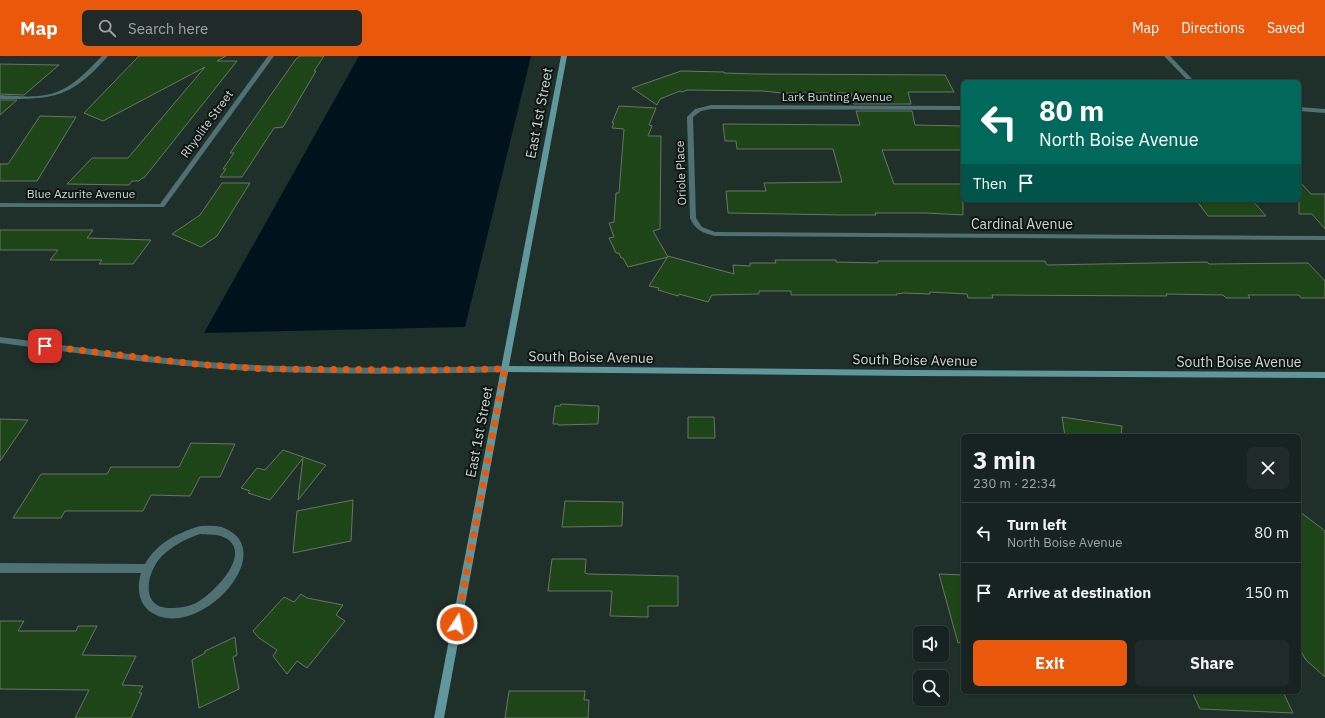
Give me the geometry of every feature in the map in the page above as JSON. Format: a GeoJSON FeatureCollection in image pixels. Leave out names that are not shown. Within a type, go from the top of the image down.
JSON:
{"type":"FeatureCollection","features":[{"type":"Feature","properties":{"kind":"main road","name":"East 1st Street"},"geometry":{"type":"LineString","coordinates":[[439,718],[564,56]]}},
{"type":"Feature","properties":{"kind":"main road","name":"South Boise Avenue"},"geometry":{"type":"LineString","coordinates":[[505,369],[1325,375]]}},
{"type":"Feature","properties":{"kind":"street"},"geometry":{"type":"LineString","coordinates":[[0,97],[27,97],[54,94],[70,87],[82,78],[105,56]]}},
{"type":"Feature","properties":{"kind":"street","name":"Rhyolite Street"},"geometry":{"type":"LineString","coordinates":[[162,206],[271,56]]}},
{"type":"Feature","properties":{"kind":"street"},"geometry":{"type":"LineString","coordinates":[[1167,56],[1190,80]]}},
{"type":"Feature","properties":{"kind":"street","name":"Lark Bunting Avenue"},"geometry":{"type":"LineString","coordinates":[[711,107],[961,108]]}},
{"type":"Feature","properties":{"kind":"street","name":"Oriole Place"},"geometry":{"type":"LineString","coordinates":[[711,107],[698,110],[690,117],[693,218],[700,229],[719,235]]}},
{"type":"Feature","properties":{"kind":"street"},"geometry":{"type":"LineString","coordinates":[[1301,109],[1325,111]]}},
{"type":"Feature","properties":{"kind":"street","name":"Blue Azurite Avenue"},"geometry":{"type":"LineString","coordinates":[[0,205],[162,206]]}},
{"type":"Feature","properties":{"kind":"street","name":"Cardinal Avenue"},"geometry":{"type":"LineString","coordinates":[[719,235],[1325,238]]}},
{"type":"Feature","properties":{"kind":"street"},"geometry":{"type":"LineString","coordinates":[[0,340],[195,364],[264,369],[505,369]]}},
{"type":"Feature","properties":{"kind":"street"},"geometry":{"type":"LineString","coordinates":[[200,530],[216,530],[229,535],[234,540],[239,551],[239,559],[234,575],[223,590],[202,606],[178,613],[161,612],[154,609],[145,599],[143,585],[147,569],[165,547],[182,536],[200,530]]}},
{"type":"Feature","properties":{"kind":"street"},"geometry":{"type":"LineString","coordinates":[[0,568],[147,569]]}},
{"type":"Feature","properties":{"kind":"water"},"geometry":{"type":"Polygon","coordinates":[[[359,56],[531,56],[465,327],[204,333],[359,56]]]}},
{"type":"Feature","properties":{"kind":"building"},"geometry":{"type":"Polygon","coordinates":[[[139,56],[226,56],[217,61],[237,61],[144,178],[139,181],[132,181],[129,185],[67,184],[92,158],[128,158],[205,67],[103,121],[84,113],[139,56]]]}},
{"type":"Feature","properties":{"kind":"building"},"geometry":{"type":"Polygon","coordinates":[[[300,56],[324,56],[283,127],[274,128],[242,177],[220,177],[226,169],[223,169],[234,153],[230,153],[296,59],[300,56]]]}},
{"type":"Feature","properties":{"kind":"building"},"geometry":{"type":"Polygon","coordinates":[[[0,64],[59,65],[24,95],[0,94],[0,64]]]}},
{"type":"Feature","properties":{"kind":"building"},"geometry":{"type":"Polygon","coordinates":[[[681,71],[756,74],[945,75],[954,92],[908,92],[911,104],[854,104],[851,93],[782,93],[763,91],[687,90],[682,92],[680,91],[660,99],[657,105],[632,88],[681,71]]]}},
{"type":"Feature","properties":{"kind":"building"},"geometry":{"type":"Polygon","coordinates":[[[0,100],[17,100],[0,115],[0,100]]]}},
{"type":"Feature","properties":{"kind":"building"},"geometry":{"type":"Polygon","coordinates":[[[619,106],[656,108],[649,125],[652,126],[648,136],[661,136],[660,229],[653,231],[668,257],[628,267],[619,253],[616,253],[609,238],[614,237],[609,223],[614,222],[616,193],[619,193],[624,129],[612,128],[614,123],[612,123],[619,106]]]}},
{"type":"Feature","properties":{"kind":"building"},"geometry":{"type":"Polygon","coordinates":[[[856,111],[912,111],[915,125],[961,126],[961,150],[882,150],[894,184],[961,184],[963,215],[926,213],[875,213],[876,215],[843,215],[728,213],[726,191],[766,191],[764,183],[842,182],[833,149],[737,149],[736,141],[725,141],[723,124],[860,125],[856,111]]]}},
{"type":"Feature","properties":{"kind":"building"},"geometry":{"type":"Polygon","coordinates":[[[40,116],[76,117],[37,181],[0,181],[0,164],[8,164],[40,116]]]}},
{"type":"Feature","properties":{"kind":"building"},"geometry":{"type":"Polygon","coordinates":[[[222,183],[250,183],[217,236],[201,247],[172,234],[200,215],[222,183]]]}},
{"type":"Feature","properties":{"kind":"building"},"geometry":{"type":"Polygon","coordinates":[[[1301,183],[1311,194],[1325,194],[1325,229],[1312,214],[1299,214],[1299,202],[1301,202],[1301,183]]]}},
{"type":"Feature","properties":{"kind":"building"},"geometry":{"type":"Polygon","coordinates":[[[1198,202],[1254,202],[1266,216],[1208,216],[1198,202]]]}},
{"type":"Feature","properties":{"kind":"building"},"geometry":{"type":"Polygon","coordinates":[[[0,230],[93,230],[87,238],[151,240],[133,264],[99,264],[102,260],[50,260],[58,250],[0,250],[0,230]]]}},
{"type":"Feature","properties":{"kind":"building"},"geometry":{"type":"Polygon","coordinates":[[[668,256],[734,274],[733,265],[750,266],[750,263],[776,263],[775,260],[836,260],[836,262],[878,263],[878,261],[1045,261],[1047,265],[1207,262],[1209,264],[1308,263],[1325,281],[1325,298],[1301,298],[1299,295],[1248,295],[1250,298],[1226,298],[1223,295],[1166,294],[1167,296],[992,295],[993,298],[968,298],[967,294],[930,292],[930,294],[904,293],[896,294],[897,295],[791,295],[791,291],[759,291],[759,294],[712,295],[708,302],[679,294],[678,296],[658,290],[659,288],[649,286],[668,256]]]}},
{"type":"Feature","properties":{"kind":"building"},"geometry":{"type":"Polygon","coordinates":[[[561,404],[599,406],[598,424],[553,424],[555,406],[560,406],[561,404]]]}},
{"type":"Feature","properties":{"kind":"building"},"geometry":{"type":"Polygon","coordinates":[[[688,417],[714,417],[715,438],[688,438],[688,417]]]}},
{"type":"Feature","properties":{"kind":"building"},"geometry":{"type":"Polygon","coordinates":[[[1062,417],[1122,426],[1121,434],[1065,434],[1062,417]]]}},
{"type":"Feature","properties":{"kind":"building"},"geometry":{"type":"Polygon","coordinates":[[[0,419],[28,420],[0,461],[0,419]]]}},
{"type":"Feature","properties":{"kind":"building"},"geometry":{"type":"Polygon","coordinates":[[[191,443],[235,444],[220,477],[200,477],[190,496],[151,495],[143,511],[65,511],[61,518],[13,518],[41,474],[107,474],[111,467],[179,467],[191,443]]]}},
{"type":"Feature","properties":{"kind":"building"},"geometry":{"type":"Polygon","coordinates":[[[283,450],[326,465],[298,500],[303,458],[270,500],[248,493],[250,491],[241,488],[257,468],[265,470],[283,450]]]}},
{"type":"Feature","properties":{"kind":"building"},"geometry":{"type":"Polygon","coordinates":[[[353,500],[351,541],[293,553],[297,511],[353,500]]]}},
{"type":"Feature","properties":{"kind":"building"},"geometry":{"type":"Polygon","coordinates":[[[565,501],[623,502],[622,526],[562,527],[565,501]]]}},
{"type":"Feature","properties":{"kind":"building"},"geometry":{"type":"Polygon","coordinates":[[[1301,513],[1325,531],[1325,677],[1306,660],[1301,651],[1301,513]]]}},
{"type":"Feature","properties":{"kind":"building"},"geometry":{"type":"Polygon","coordinates":[[[552,559],[586,559],[585,573],[588,574],[678,576],[678,606],[648,606],[648,617],[610,616],[612,591],[548,591],[552,559]]]}},
{"type":"Feature","properties":{"kind":"building"},"geometry":{"type":"Polygon","coordinates":[[[939,574],[961,575],[961,642],[958,643],[939,574]]]}},
{"type":"Feature","properties":{"kind":"building"},"geometry":{"type":"Polygon","coordinates":[[[301,594],[307,598],[343,605],[336,615],[345,621],[307,668],[297,661],[287,674],[273,656],[277,650],[259,638],[253,631],[284,597],[294,602],[301,594]]]}},
{"type":"Feature","properties":{"kind":"building"},"geometry":{"type":"Polygon","coordinates":[[[0,621],[24,621],[18,631],[76,631],[78,626],[97,626],[82,655],[136,656],[122,685],[143,686],[139,693],[142,693],[131,718],[75,718],[89,690],[0,689],[0,621]]]}},
{"type":"Feature","properties":{"kind":"building"},"geometry":{"type":"Polygon","coordinates":[[[235,637],[237,655],[233,657],[239,689],[199,708],[192,660],[205,653],[205,651],[235,637]]]}},
{"type":"Feature","properties":{"kind":"building"},"geometry":{"type":"Polygon","coordinates":[[[509,691],[585,691],[584,700],[589,700],[588,718],[505,718],[509,691]]]}},
{"type":"Feature","properties":{"kind":"building"},"geometry":{"type":"Polygon","coordinates":[[[1193,694],[1284,694],[1293,713],[1200,709],[1193,694]]]}},
{"type":"Feature","properties":{"kind":"route"},"geometry":{"type":"LineString","coordinates":[[45,346],[195,364],[264,369],[505,369],[457,624]]}}]}
